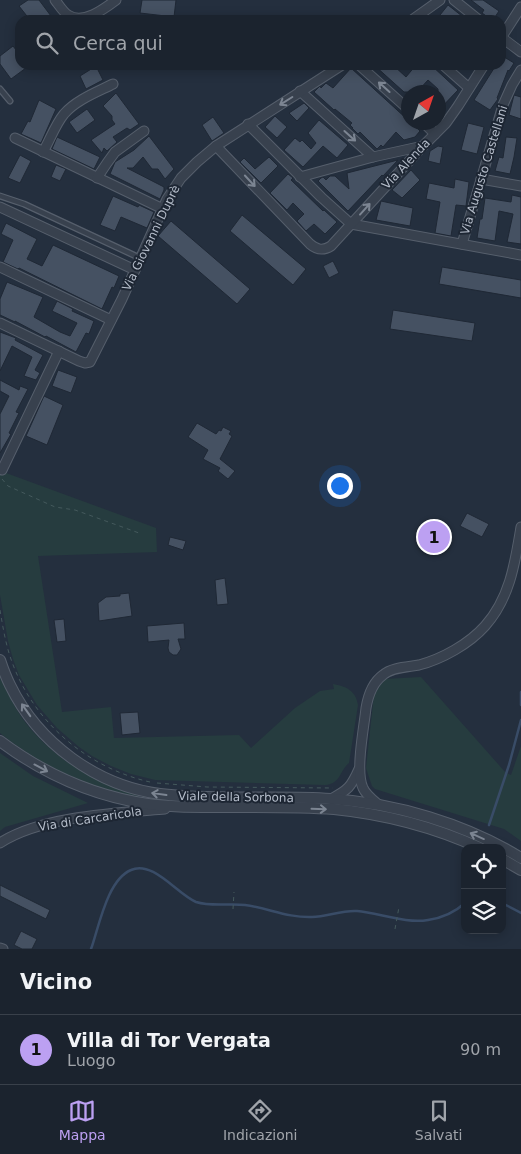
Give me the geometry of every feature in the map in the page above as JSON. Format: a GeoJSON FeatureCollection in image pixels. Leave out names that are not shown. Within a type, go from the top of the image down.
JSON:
{"type":"FeatureCollection","features":[{"type":"Feature","properties":{"kind":"street"},"geometry":{"type":"LineString","coordinates":[[55,0],[68,15]]}},
{"type":"Feature","properties":{"kind":"street"},"geometry":{"type":"LineString","coordinates":[[91,15],[116,0]]}},
{"type":"Feature","properties":{"kind":"street"},"geometry":{"type":"LineString","coordinates":[[419,15],[440,0]]}},
{"type":"Feature","properties":{"kind":"street"},"geometry":{"type":"LineString","coordinates":[[454,0],[474,15]]}},
{"type":"Feature","properties":{"kind":"street"},"geometry":{"type":"LineString","coordinates":[[506,30],[521,7]]}},
{"type":"Feature","properties":{"kind":"street"},"geometry":{"type":"LineString","coordinates":[[506,41],[521,52]]}},
{"type":"Feature","properties":{"kind":"street","name":"Via Giovanni Duprè"},"geometry":{"type":"LineString","coordinates":[[59,351],[78,361],[90,362],[171,192],[181,178],[216,146],[334,70]]}},
{"type":"Feature","properties":{"kind":"street"},"geometry":{"type":"LineString","coordinates":[[365,70],[401,103]]}},
{"type":"Feature","properties":{"kind":"street"},"geometry":{"type":"LineString","coordinates":[[449,70],[469,88]]}},
{"type":"Feature","properties":{"kind":"street","name":"Via Alenda"},"geometry":{"type":"LineString","coordinates":[[216,146],[310,244],[324,250],[331,246],[450,118],[481,70]]}},
{"type":"Feature","properties":{"kind":"street","name":"Via Augusto Castellani"},"geometry":{"type":"LineString","coordinates":[[462,244],[505,101],[521,70]]}},
{"type":"Feature","properties":{"kind":"street"},"geometry":{"type":"LineString","coordinates":[[44,152],[60,120],[68,110],[77,103],[113,84]]}},
{"type":"Feature","properties":{"kind":"street"},"geometry":{"type":"LineString","coordinates":[[300,91],[373,157]]}},
{"type":"Feature","properties":{"kind":"street"},"geometry":{"type":"LineString","coordinates":[[248,124],[300,177],[351,224],[521,255]]}},
{"type":"Feature","properties":{"kind":"street"},"geometry":{"type":"LineString","coordinates":[[97,178],[106,163],[116,152],[144,130]]}},
{"type":"Feature","properties":{"kind":"street"},"geometry":{"type":"LineString","coordinates":[[431,130],[435,134]]}},
{"type":"Feature","properties":{"kind":"street"},"geometry":{"type":"LineString","coordinates":[[15,138],[163,209]]}},
{"type":"Feature","properties":{"kind":"street"},"geometry":{"type":"LineString","coordinates":[[300,177],[422,146]]}},
{"type":"Feature","properties":{"kind":"street"},"geometry":{"type":"LineString","coordinates":[[480,179],[521,186]]}},
{"type":"Feature","properties":{"kind":"street"},"geometry":{"type":"LineString","coordinates":[[0,207],[135,270]]}},
{"type":"Feature","properties":{"kind":"street"},"geometry":{"type":"LineString","coordinates":[[0,267],[111,320]]}},
{"type":"Feature","properties":{"kind":"street"},"geometry":{"type":"LineString","coordinates":[[0,323],[59,351],[1,473]]}},
{"type":"Feature","properties":{"kind":"street"},"geometry":{"type":"LineString","coordinates":[[379,805],[364,791],[359,769],[369,695],[375,684],[384,674],[392,670],[423,664],[443,656],[482,630],[498,608],[508,588],[521,527]]}},
{"type":"Feature","properties":{"kind":"street","name":"Viale della Sorbona"},"geometry":{"type":"LineString","coordinates":[[0,660],[10,686],[48,738],[76,762],[113,781],[142,791],[170,795],[330,798],[379,805],[445,823],[490,842],[521,858]]}},
{"type":"Feature","properties":{"kind":"street","name":"Viale della Sorbona"},"geometry":{"type":"LineString","coordinates":[[0,741],[38,766],[76,785],[131,801],[183,807],[349,811],[418,826],[470,844]]}},
{"type":"Feature","properties":{"kind":"street"},"geometry":{"type":"LineString","coordinates":[[330,798],[347,789],[359,769]]}},
{"type":"Feature","properties":{"kind":"street","name":"Via di Carcaricola"},"geometry":{"type":"LineString","coordinates":[[0,843],[32,828],[66,820],[115,813],[183,807]]}},
{"type":"Feature","properties":{"kind":"street"},"geometry":{"type":"LineString","coordinates":[[506,861],[521,870]]}},
{"type":"Feature","properties":{"kind":"lane"},"geometry":{"type":"LineString","coordinates":[[0,89],[10,101]]}},
{"type":"Feature","properties":{"kind":"lane"},"geometry":{"type":"LineString","coordinates":[[0,196],[24,204],[140,258]]}},
{"type":"Feature","properties":{"kind":"path"},"geometry":{"type":"LineString","coordinates":[[1,473],[8,486],[39,499],[54,508],[74,510],[139,533]]}},
{"type":"Feature","properties":{"kind":"path"},"geometry":{"type":"LineString","coordinates":[[0,610],[11,660],[31,700],[64,738],[78,750],[106,766],[138,779],[167,785],[336,787]]}},
{"type":"Feature","properties":{"kind":"path"},"geometry":{"type":"LineString","coordinates":[[233,909],[234,892]]}},
{"type":"Feature","properties":{"kind":"path"},"geometry":{"type":"LineString","coordinates":[[395,928],[399,907]]}},
{"type":"Feature","properties":{"kind":"green space"},"geometry":{"type":"Polygon","coordinates":[[[0,469],[6,473],[156,528],[157,552],[38,556],[62,712],[111,707],[114,738],[239,735],[251,748],[295,708],[320,691],[334,689],[333,684],[338,685],[353,693],[358,705],[349,763],[337,780],[325,785],[155,780],[131,774],[92,756],[57,728],[37,705],[19,675],[8,641],[0,595],[0,469]]]}},
{"type":"Feature","properties":{"kind":"green space"},"geometry":{"type":"Polygon","coordinates":[[[421,677],[506,773],[511,775],[521,746],[521,841],[504,829],[375,789],[372,786],[366,768],[374,694],[385,679],[421,677]]]}},
{"type":"Feature","properties":{"kind":"green space"},"geometry":{"type":"Polygon","coordinates":[[[0,678],[22,718],[49,748],[82,772],[110,786],[142,797],[85,782],[49,766],[0,733],[0,678]]]}},
{"type":"Feature","properties":{"kind":"green space"},"geometry":{"type":"Polygon","coordinates":[[[0,753],[33,776],[88,803],[5,827],[0,831],[0,753]]]}},
{"type":"Feature","properties":{"kind":"building"},"geometry":{"type":"Polygon","coordinates":[[[28,0],[39,0],[50,15],[26,15],[19,6],[28,0]]]}},
{"type":"Feature","properties":{"kind":"building"},"geometry":{"type":"Polygon","coordinates":[[[142,0],[176,0],[174,15],[140,13],[142,0]]]}},
{"type":"Feature","properties":{"kind":"building"},"geometry":{"type":"Polygon","coordinates":[[[471,0],[483,0],[499,11],[496,15],[485,15],[482,13],[484,10],[471,0]]]}},
{"type":"Feature","properties":{"kind":"building"},"geometry":{"type":"Polygon","coordinates":[[[448,5],[461,15],[440,15],[448,5]]]}},
{"type":"Feature","properties":{"kind":"building"},"geometry":{"type":"Polygon","coordinates":[[[13,46],[15,49],[15,70],[23,70],[11,79],[0,64],[0,56],[13,46]]]}},
{"type":"Feature","properties":{"kind":"building"},"geometry":{"type":"Polygon","coordinates":[[[506,58],[514,63],[508,70],[498,99],[490,110],[474,100],[493,70],[506,70],[506,58]]]}},
{"type":"Feature","properties":{"kind":"building"},"geometry":{"type":"Polygon","coordinates":[[[90,70],[98,70],[103,80],[86,89],[80,76],[90,70]]]}},
{"type":"Feature","properties":{"kind":"building"},"geometry":{"type":"Polygon","coordinates":[[[349,70],[353,70],[401,114],[401,130],[420,131],[415,137],[404,140],[396,132],[383,147],[381,145],[377,149],[360,132],[358,134],[352,128],[350,125],[352,123],[314,92],[326,83],[333,88],[349,70]]]}},
{"type":"Feature","properties":{"kind":"building"},"geometry":{"type":"Polygon","coordinates":[[[380,70],[398,70],[406,77],[412,70],[436,70],[458,90],[446,103],[446,85],[434,85],[428,80],[423,85],[401,85],[401,89],[380,70]]]}},
{"type":"Feature","properties":{"kind":"building"},"geometry":{"type":"Polygon","coordinates":[[[116,93],[139,124],[130,130],[127,128],[113,137],[117,142],[107,151],[104,148],[102,153],[91,140],[115,124],[112,116],[103,106],[116,93]]]}},
{"type":"Feature","properties":{"kind":"building"},"geometry":{"type":"Polygon","coordinates":[[[514,95],[521,97],[521,119],[509,115],[514,95]]]}},
{"type":"Feature","properties":{"kind":"building"},"geometry":{"type":"Polygon","coordinates":[[[39,100],[56,109],[41,143],[21,134],[28,121],[30,122],[39,100]]]}},
{"type":"Feature","properties":{"kind":"building"},"geometry":{"type":"Polygon","coordinates":[[[304,103],[309,108],[297,121],[289,113],[304,103]]]}},
{"type":"Feature","properties":{"kind":"building"},"geometry":{"type":"Polygon","coordinates":[[[87,109],[95,120],[77,133],[69,122],[87,109]]]}},
{"type":"Feature","properties":{"kind":"building"},"geometry":{"type":"Polygon","coordinates":[[[275,116],[287,127],[277,138],[265,127],[275,116]]]}},
{"type":"Feature","properties":{"kind":"building"},"geometry":{"type":"Polygon","coordinates":[[[213,117],[224,133],[212,141],[202,125],[213,117]]]}},
{"type":"Feature","properties":{"kind":"building"},"geometry":{"type":"Polygon","coordinates":[[[319,120],[348,145],[337,158],[323,146],[303,167],[284,150],[295,138],[300,142],[302,140],[311,149],[316,143],[308,133],[319,120]]]}},
{"type":"Feature","properties":{"kind":"building"},"geometry":{"type":"Polygon","coordinates":[[[468,123],[484,127],[477,154],[461,150],[468,123]]]}},
{"type":"Feature","properties":{"kind":"building"},"geometry":{"type":"Polygon","coordinates":[[[149,136],[174,169],[165,179],[158,169],[152,169],[143,157],[133,168],[127,168],[164,187],[160,199],[110,174],[115,162],[134,150],[149,136]]]}},
{"type":"Feature","properties":{"kind":"building"},"geometry":{"type":"Polygon","coordinates":[[[57,137],[100,157],[94,169],[52,149],[57,137]]]}},
{"type":"Feature","properties":{"kind":"building"},"geometry":{"type":"Polygon","coordinates":[[[506,137],[517,138],[510,174],[495,171],[499,157],[503,158],[506,137]]]}},
{"type":"Feature","properties":{"kind":"building"},"geometry":{"type":"Polygon","coordinates":[[[438,146],[443,147],[440,164],[428,161],[430,151],[438,146]]]}},
{"type":"Feature","properties":{"kind":"building"},"geometry":{"type":"Polygon","coordinates":[[[20,155],[31,161],[20,183],[8,178],[20,155]]]}},
{"type":"Feature","properties":{"kind":"building"},"geometry":{"type":"Polygon","coordinates":[[[269,157],[278,166],[261,183],[240,162],[244,158],[255,169],[269,157]]]}},
{"type":"Feature","properties":{"kind":"building"},"geometry":{"type":"Polygon","coordinates":[[[398,160],[348,211],[318,181],[323,177],[326,180],[330,176],[335,176],[349,189],[347,173],[398,160]]]}},
{"type":"Feature","properties":{"kind":"building"},"geometry":{"type":"Polygon","coordinates":[[[56,165],[66,169],[60,181],[51,177],[56,165]]]}},
{"type":"Feature","properties":{"kind":"building"},"geometry":{"type":"Polygon","coordinates":[[[411,170],[420,180],[402,198],[392,190],[411,170]]]}},
{"type":"Feature","properties":{"kind":"building"},"geometry":{"type":"Polygon","coordinates":[[[288,174],[293,178],[291,180],[337,222],[325,234],[314,224],[306,231],[297,221],[304,214],[293,203],[287,210],[270,193],[288,174]]]}},
{"type":"Feature","properties":{"kind":"building"},"geometry":{"type":"Polygon","coordinates":[[[455,179],[469,182],[466,206],[456,205],[451,236],[435,233],[440,202],[426,199],[429,183],[454,188],[455,179]]]}},
{"type":"Feature","properties":{"kind":"building"},"geometry":{"type":"Polygon","coordinates":[[[512,195],[521,197],[521,244],[507,242],[513,214],[499,211],[495,241],[477,238],[485,198],[511,202],[512,195]]]}},
{"type":"Feature","properties":{"kind":"building"},"geometry":{"type":"Polygon","coordinates":[[[113,196],[154,212],[147,228],[121,217],[115,231],[100,225],[113,196]]]}},
{"type":"Feature","properties":{"kind":"building"},"geometry":{"type":"Polygon","coordinates":[[[381,201],[413,208],[410,226],[376,220],[381,201]]]}},
{"type":"Feature","properties":{"kind":"building"},"geometry":{"type":"Polygon","coordinates":[[[242,215],[306,269],[293,285],[230,231],[242,215]]]}},
{"type":"Feature","properties":{"kind":"building"},"geometry":{"type":"Polygon","coordinates":[[[171,221],[250,289],[237,304],[158,236],[171,221]]]}},
{"type":"Feature","properties":{"kind":"building"},"geometry":{"type":"Polygon","coordinates":[[[6,223],[37,239],[27,259],[42,266],[53,245],[119,276],[102,309],[3,262],[13,240],[1,234],[6,223]]]}},
{"type":"Feature","properties":{"kind":"building"},"geometry":{"type":"Polygon","coordinates":[[[333,261],[339,273],[329,278],[323,266],[333,261]]]}},
{"type":"Feature","properties":{"kind":"building"},"geometry":{"type":"Polygon","coordinates":[[[442,267],[521,280],[521,298],[439,284],[442,267]]]}},
{"type":"Feature","properties":{"kind":"building"},"geometry":{"type":"Polygon","coordinates":[[[7,282],[43,297],[34,317],[60,332],[70,336],[77,323],[52,311],[57,301],[73,309],[72,311],[94,321],[89,334],[86,333],[76,352],[0,315],[0,299],[7,282]]]}},
{"type":"Feature","properties":{"kind":"building"},"geometry":{"type":"Polygon","coordinates":[[[393,310],[475,323],[472,341],[390,329],[393,310]]]}},
{"type":"Feature","properties":{"kind":"building"},"geometry":{"type":"Polygon","coordinates":[[[0,332],[16,338],[15,340],[43,355],[35,370],[40,373],[36,380],[24,376],[32,357],[12,346],[0,371],[0,332]]]}},
{"type":"Feature","properties":{"kind":"building"},"geometry":{"type":"Polygon","coordinates":[[[58,370],[77,377],[71,393],[52,386],[58,370]]]}},
{"type":"Feature","properties":{"kind":"building"},"geometry":{"type":"Polygon","coordinates":[[[0,380],[19,390],[20,386],[28,389],[16,412],[19,413],[9,433],[11,434],[0,453],[0,414],[9,396],[0,391],[0,380]]]}},
{"type":"Feature","properties":{"kind":"building"},"geometry":{"type":"Polygon","coordinates":[[[44,396],[63,405],[47,445],[26,436],[44,396]]]}},
{"type":"Feature","properties":{"kind":"building"},"geometry":{"type":"Polygon","coordinates":[[[197,423],[216,434],[223,427],[231,431],[229,434],[232,436],[220,459],[235,471],[228,479],[218,471],[220,468],[203,459],[208,450],[188,437],[197,423]]]}},
{"type":"Feature","properties":{"kind":"building"},"geometry":{"type":"Polygon","coordinates":[[[467,513],[489,524],[482,537],[460,526],[467,513]]]}},
{"type":"Feature","properties":{"kind":"building"},"geometry":{"type":"Polygon","coordinates":[[[170,537],[186,541],[183,550],[168,545],[170,537]]]}},
{"type":"Feature","properties":{"kind":"building"},"geometry":{"type":"Polygon","coordinates":[[[225,578],[228,604],[217,605],[215,580],[225,578]]]}},
{"type":"Feature","properties":{"kind":"building"},"geometry":{"type":"Polygon","coordinates":[[[129,593],[132,616],[99,621],[98,603],[106,597],[129,593]]]}},
{"type":"Feature","properties":{"kind":"building"},"geometry":{"type":"Polygon","coordinates":[[[64,619],[66,641],[57,642],[54,620],[64,619]]]}},
{"type":"Feature","properties":{"kind":"building"},"geometry":{"type":"Polygon","coordinates":[[[184,623],[185,639],[178,639],[181,649],[177,655],[169,652],[169,640],[148,642],[147,626],[184,623]]]}},
{"type":"Feature","properties":{"kind":"building"},"geometry":{"type":"Polygon","coordinates":[[[138,712],[140,733],[122,735],[120,713],[138,712]]]}},
{"type":"Feature","properties":{"kind":"building"},"geometry":{"type":"Polygon","coordinates":[[[0,885],[50,910],[46,919],[0,896],[0,885]]]}},
{"type":"Feature","properties":{"kind":"building"},"geometry":{"type":"Polygon","coordinates":[[[21,931],[37,939],[32,949],[22,949],[14,945],[21,931]]]}},
{"type":"Feature","properties":{"kind":"waterway"},"geometry":{"type":"LineString","coordinates":[[521,692],[521,705]]}},
{"type":"Feature","properties":{"kind":"waterway"},"geometry":{"type":"LineString","coordinates":[[489,825],[509,765],[521,720]]}},
{"type":"Feature","properties":{"kind":"waterway"},"geometry":{"type":"LineString","coordinates":[[91,949],[105,905],[116,883],[123,875],[139,868],[148,870],[165,879],[196,902],[245,905],[303,917],[318,917],[357,911],[420,921],[443,916],[461,906]]}},
{"type":"Feature","properties":{"kind":"waterway"},"geometry":{"type":"LineString","coordinates":[[506,905],[521,913]]}},
{"type":"Feature","properties":{"kind":"place","name":"Villa di Tor Vergata"},"geometry":{"type":"Point","coordinates":[434,537]}}]}
